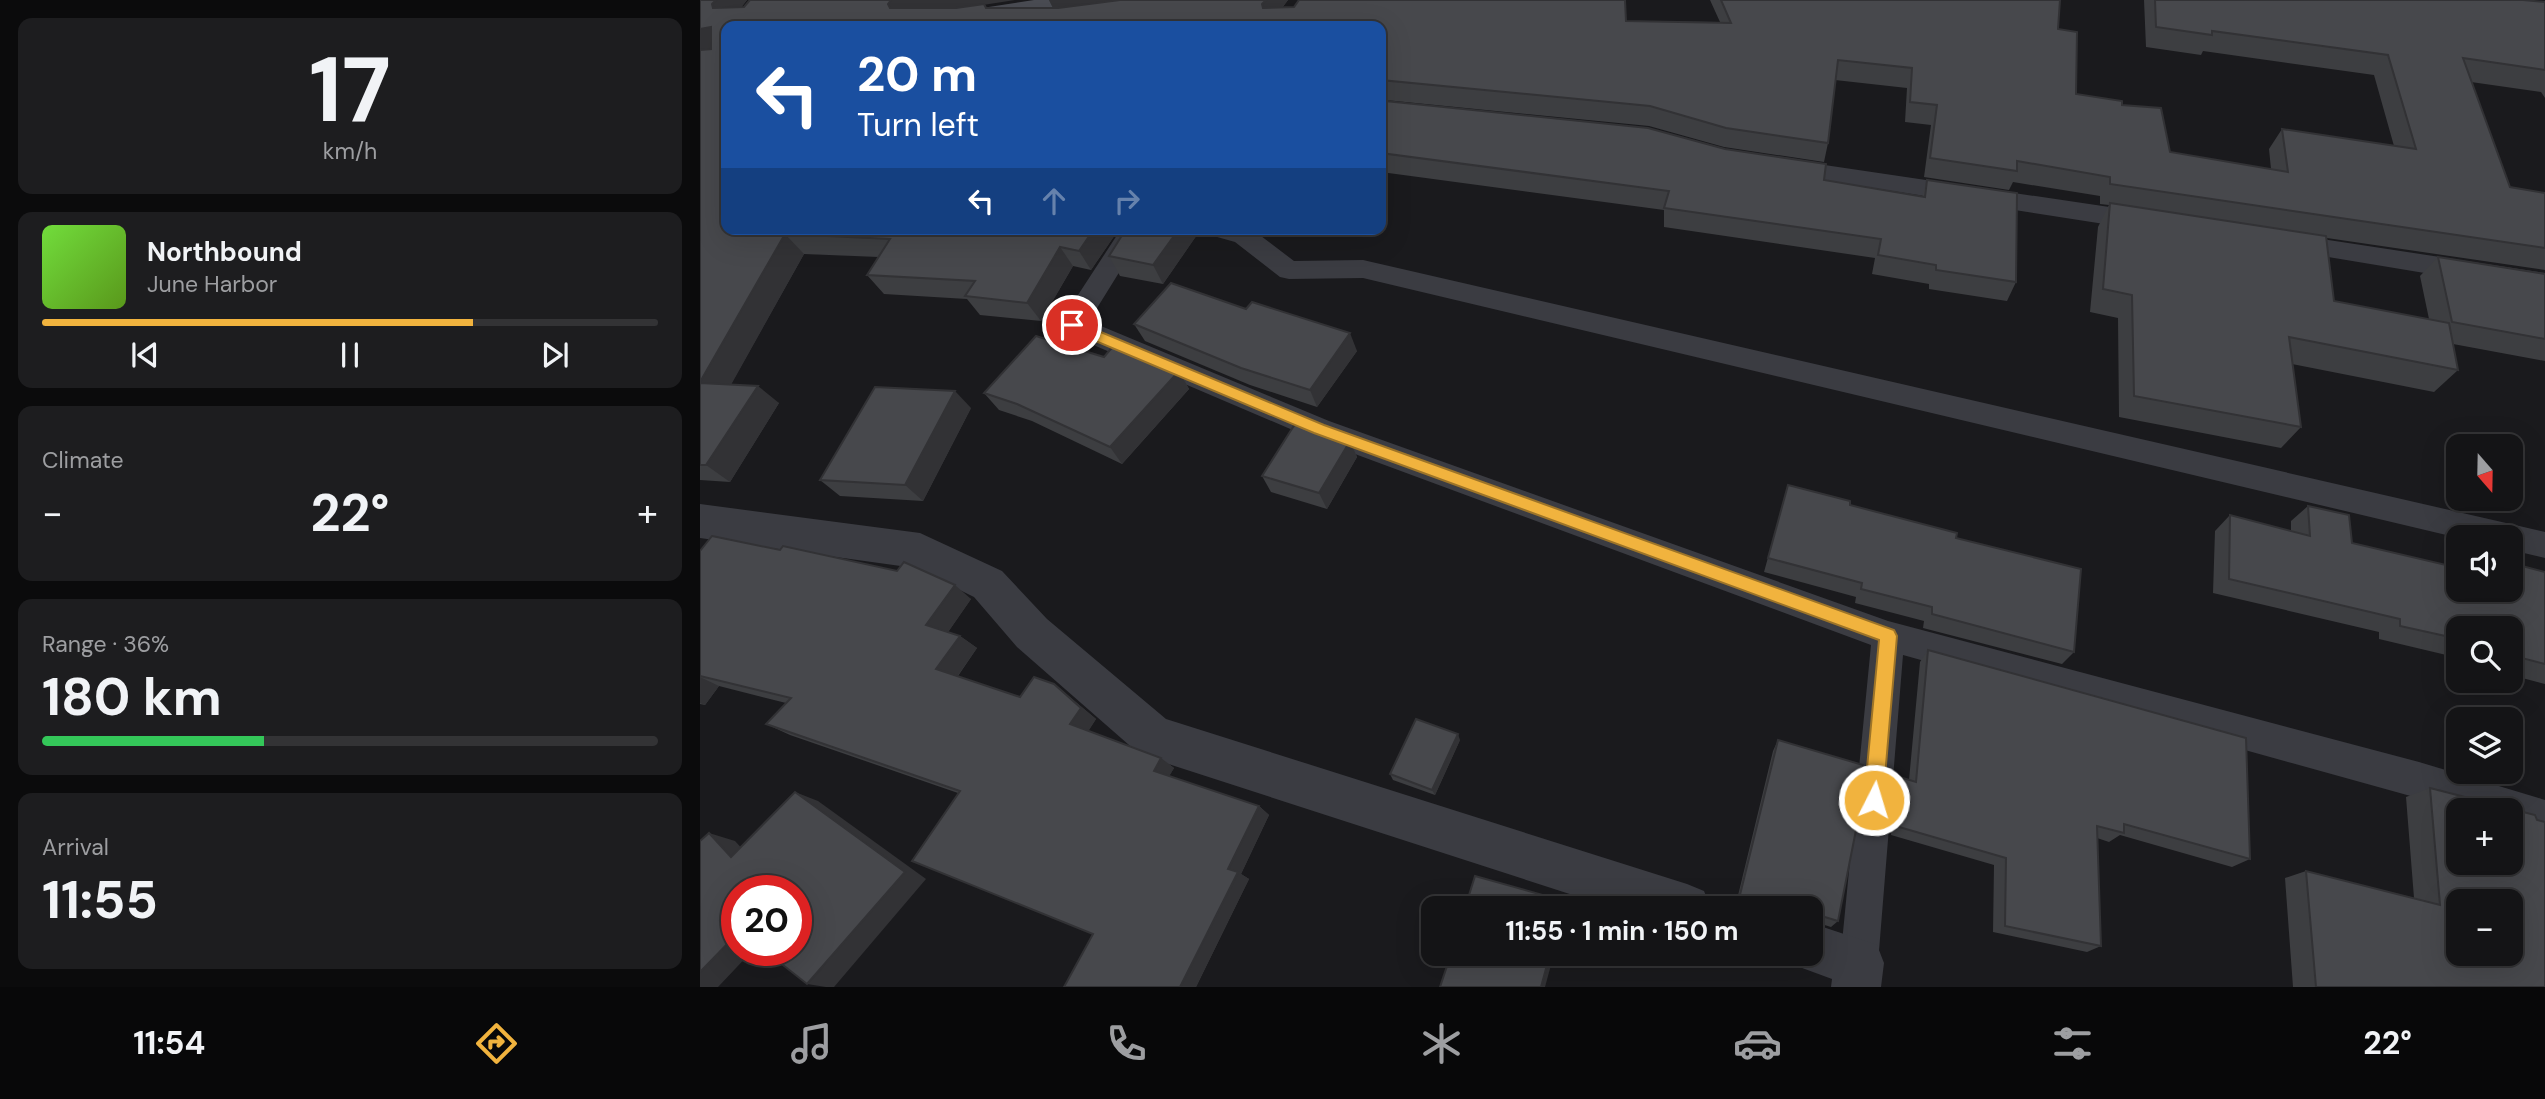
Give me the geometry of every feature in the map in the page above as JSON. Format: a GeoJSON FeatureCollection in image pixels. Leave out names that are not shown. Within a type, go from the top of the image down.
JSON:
{"type":"FeatureCollection","features":[{"type":"Feature","properties":{"kind":"main road"},"geometry":{"type":"LineString","coordinates":[[950,21],[1086,0]]}},
{"type":"Feature","properties":{"kind":"main road"},"geometry":{"type":"LineString","coordinates":[[1047,21],[1112,12]]}},
{"type":"Feature","properties":{"kind":"street"},"geometry":{"type":"LineString","coordinates":[[700,521],[920,551],[988,584],[1032,634],[1153,737],[1650,896]]}},
{"type":"Feature","properties":{"kind":"street"},"geometry":{"type":"LineString","coordinates":[[1823,955],[1858,975]]}},
{"type":"Feature","properties":{"kind":"lane"},"geometry":{"type":"LineString","coordinates":[[1761,163],[2168,225]]}},
{"type":"Feature","properties":{"kind":"lane"},"geometry":{"type":"LineString","coordinates":[[1130,235],[1072,325],[1319,429],[1888,636],[2419,780],[2545,818]]}},
{"type":"Feature","properties":{"kind":"lane"},"geometry":{"type":"LineString","coordinates":[[1240,235],[1289,270],[1363,270],[2545,545]]}},
{"type":"Feature","properties":{"kind":"lane"},"geometry":{"type":"LineString","coordinates":[[2265,240],[2545,283]]}},
{"type":"Feature","properties":{"kind":"lane"},"geometry":{"type":"LineString","coordinates":[[1858,975],[1888,636]]}},
{"type":"Feature","properties":{"kind":"building"},"geometry":{"type":"Polygon","coordinates":[[[700,0],[716,0],[712,4],[713,8],[744,7],[750,0],[891,0],[888,4],[890,8],[956,8],[984,4],[986,8],[1058,8],[1120,0],[1266,0],[1262,4],[1263,8],[1294,7],[1299,0],[1625,0],[1626,21],[1731,23],[1721,0],[2060,0],[2058,29],[2077,32],[2076,94],[2122,101],[2122,105],[2161,108],[2170,152],[2288,172],[2282,129],[2416,149],[2388,55],[2212,31],[2212,35],[2156,27],[2155,0],[2545,2],[2545,70],[2463,58],[2510,187],[2545,193],[2545,248],[2110,184],[2110,177],[2017,161],[2017,171],[1930,158],[1937,105],[1910,102],[1912,68],[1838,60],[1828,143],[1726,128],[1650,106],[1386,80],[1386,21],[721,21],[721,235],[784,235],[700,382],[700,50],[711,49],[711,27],[700,29],[700,0]]]}},
{"type":"Feature","properties":{"kind":"building"},"geometry":{"type":"Polygon","coordinates":[[[1386,101],[1648,128],[1725,149],[1826,164],[1824,180],[1925,197],[1927,180],[2017,193],[2016,282],[1936,270],[1936,265],[1878,255],[1881,239],[1664,208],[1669,191],[1386,154],[1386,101]]]}},
{"type":"Feature","properties":{"kind":"building"},"geometry":{"type":"Polygon","coordinates":[[[2110,203],[2326,236],[2334,301],[2449,323],[2458,370],[2289,337],[2301,427],[2134,396],[2132,295],[2103,289],[2110,203]]]}},
{"type":"Feature","properties":{"kind":"building"},"geometry":{"type":"Polygon","coordinates":[[[806,235],[1090,235],[1079,251],[1060,247],[1027,303],[965,296],[975,281],[867,275],[890,239],[806,235]]]}},
{"type":"Feature","properties":{"kind":"building"},"geometry":{"type":"Polygon","coordinates":[[[1122,235],[1175,235],[1153,265],[1109,256],[1122,235]]]}},
{"type":"Feature","properties":{"kind":"building"},"geometry":{"type":"Polygon","coordinates":[[[2438,257],[2545,274],[2545,339],[2452,322],[2438,257]]]}},
{"type":"Feature","properties":{"kind":"building"},"geometry":{"type":"Polygon","coordinates":[[[1171,283],[1246,309],[1252,302],[1350,333],[1310,390],[1241,368],[1134,324],[1171,283]]]}},
{"type":"Feature","properties":{"kind":"building"},"geometry":{"type":"Polygon","coordinates":[[[1036,336],[1104,357],[1115,344],[1179,371],[1110,447],[1017,404],[984,393],[1036,336]]]}},
{"type":"Feature","properties":{"kind":"building"},"geometry":{"type":"Polygon","coordinates":[[[700,383],[758,386],[706,465],[700,465],[700,383]]]}},
{"type":"Feature","properties":{"kind":"building"},"geometry":{"type":"Polygon","coordinates":[[[875,387],[955,391],[905,485],[820,480],[875,387]]]}},
{"type":"Feature","properties":{"kind":"building"},"geometry":{"type":"Polygon","coordinates":[[[1295,424],[1350,441],[1319,493],[1262,476],[1295,424]]]}},
{"type":"Feature","properties":{"kind":"building"},"geometry":{"type":"Polygon","coordinates":[[[1788,485],[1850,501],[1850,505],[1957,533],[1956,538],[2081,569],[2074,652],[1932,614],[1932,607],[1861,589],[1862,583],[1768,558],[1788,485]]]}},
{"type":"Feature","properties":{"kind":"building"},"geometry":{"type":"Polygon","coordinates":[[[2308,506],[2349,515],[2352,543],[2446,565],[2446,602],[2523,602],[2523,566],[2545,572],[2545,664],[2523,658],[2523,616],[2446,616],[2446,636],[2400,626],[2400,619],[2229,579],[2230,515],[2310,536],[2308,506]]]}},
{"type":"Feature","properties":{"kind":"building"},"geometry":{"type":"Polygon","coordinates":[[[712,536],[780,550],[783,546],[897,571],[904,562],[955,585],[926,625],[960,636],[936,669],[1020,697],[1034,677],[1054,684],[1081,708],[1070,724],[1161,758],[1154,771],[1259,806],[1228,869],[1238,872],[1180,987],[1064,987],[1093,934],[912,861],[960,791],[766,724],[791,698],[700,676],[700,551],[712,536]]]}},
{"type":"Feature","properties":{"kind":"building"},"geometry":{"type":"Polygon","coordinates":[[[1928,650],[2246,738],[2250,859],[2124,824],[2124,833],[2097,826],[2101,946],[2005,926],[2006,858],[1899,827],[1903,778],[1916,782],[1928,650]]]}},
{"type":"Feature","properties":{"kind":"building"},"geometry":{"type":"Polygon","coordinates":[[[1416,719],[1458,734],[1432,790],[1390,774],[1416,719]]]}},
{"type":"Feature","properties":{"kind":"building"},"geometry":{"type":"Polygon","coordinates":[[[1778,740],[1863,765],[1857,825],[1838,921],[1823,916],[1823,896],[1740,896],[1778,740]]]}},
{"type":"Feature","properties":{"kind":"building"},"geometry":{"type":"Polygon","coordinates":[[[2430,788],[2469,798],[2446,798],[2446,875],[2523,875],[2523,812],[2535,815],[2537,820],[2545,822],[2545,987],[2316,987],[2306,871],[2440,905],[2430,788]]]}},
{"type":"Feature","properties":{"kind":"building"},"geometry":{"type":"Polygon","coordinates":[[[795,792],[905,872],[807,984],[784,966],[812,966],[812,875],[721,875],[721,950],[700,972],[700,841],[709,833],[731,857],[795,792]]]}},
{"type":"Feature","properties":{"kind":"building"},"geometry":{"type":"Polygon","coordinates":[[[1475,876],[1546,896],[1469,896],[1475,876]]]}},
{"type":"Feature","properties":{"kind":"building"},"geometry":{"type":"Polygon","coordinates":[[[1447,966],[1547,966],[1541,987],[1440,987],[1447,966]]]}},
{"type":"Feature","properties":{"kind":"route"},"geometry":{"type":"LineString","coordinates":[[1072,325],[1319,429],[1888,636],[1874,800]]}}]}
